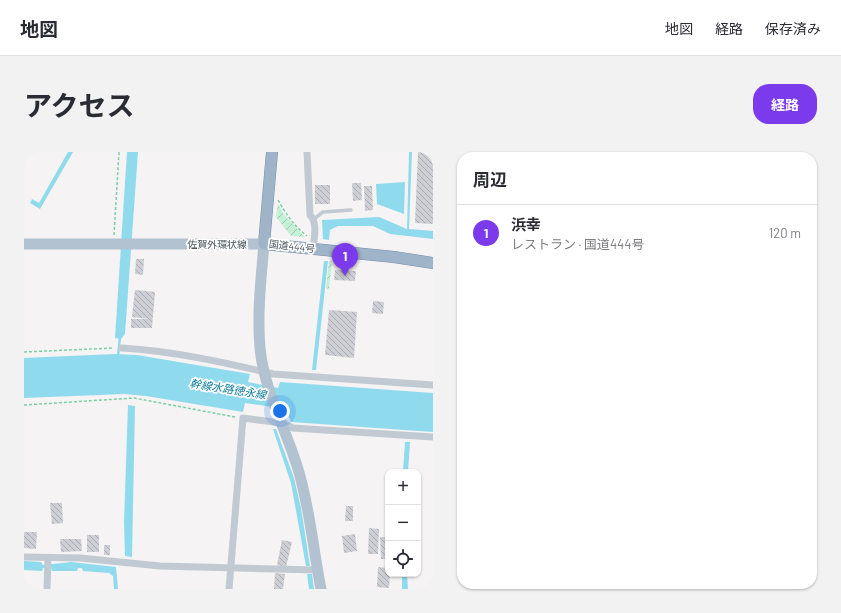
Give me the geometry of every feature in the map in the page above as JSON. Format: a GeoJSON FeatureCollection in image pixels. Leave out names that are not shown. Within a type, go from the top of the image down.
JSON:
{"type":"FeatureCollection","features":[{"type":"Feature","properties":{"kind":"highway","name":"国道444号"},"geometry":{"type":"LineString","coordinates":[[272,152],[264,244],[313,244],[433,263]]}},
{"type":"Feature","properties":{"kind":"main road","name":"佐賀外環状線"},"geometry":{"type":"LineString","coordinates":[[24,244],[264,244]]}},
{"type":"Feature","properties":{"kind":"main road"},"geometry":{"type":"LineString","coordinates":[[264,244],[259,313],[260,348],[267,383],[291,448],[306,500],[321,589]]}},
{"type":"Feature","properties":{"kind":"street"},"geometry":{"type":"LineString","coordinates":[[307,152],[310,215],[314,219],[313,244]]}},
{"type":"Feature","properties":{"kind":"street"},"geometry":{"type":"LineString","coordinates":[[119,348],[149,350],[253,368],[264,372],[433,385]]}},
{"type":"Feature","properties":{"kind":"street"},"geometry":{"type":"LineString","coordinates":[[229,589],[243,418],[282,423],[292,428],[433,437]]}},
{"type":"Feature","properties":{"kind":"street"},"geometry":{"type":"LineString","coordinates":[[24,557],[48,564],[80,558],[160,566],[317,570]]}},
{"type":"Feature","properties":{"kind":"street"},"geometry":{"type":"LineString","coordinates":[[47,589],[48,564]]}},
{"type":"Feature","properties":{"kind":"lane"},"geometry":{"type":"LineString","coordinates":[[314,219],[323,212],[351,210]]}},
{"type":"Feature","properties":{"kind":"path"},"geometry":{"type":"LineString","coordinates":[[113,243],[119,152]]}},
{"type":"Feature","properties":{"kind":"path"},"geometry":{"type":"LineString","coordinates":[[276,196],[287,215],[313,244]]}},
{"type":"Feature","properties":{"kind":"path"},"geometry":{"type":"LineString","coordinates":[[24,352],[119,348]]}},
{"type":"Feature","properties":{"kind":"path"},"geometry":{"type":"LineString","coordinates":[[24,405],[134,398],[243,418]]}},
{"type":"Feature","properties":{"kind":"green space"},"geometry":{"type":"Polygon","coordinates":[[[278,204],[285,216],[305,237],[291,236],[276,217],[278,204]]]}},
{"type":"Feature","properties":{"kind":"green space"},"geometry":{"type":"Polygon","coordinates":[[[329,261],[332,261],[329,289],[326,288],[329,261]]]}},
{"type":"Feature","properties":{"kind":"water"},"geometry":{"type":"Polygon","coordinates":[[[68,152],[73,152],[40,209],[30,203],[32,199],[39,203],[68,152]]]}},
{"type":"Feature","properties":{"kind":"water"},"geometry":{"type":"Polygon","coordinates":[[[127,152],[138,152],[125,334],[121,339],[115,338],[127,152]]]}},
{"type":"Feature","properties":{"kind":"water"},"geometry":{"type":"Polygon","coordinates":[[[409,152],[412,152],[409,229],[433,231],[433,239],[390,234],[373,226],[338,226],[330,230],[329,240],[323,239],[322,220],[379,217],[407,229],[409,152]]]}},
{"type":"Feature","properties":{"kind":"water"},"geometry":{"type":"Polygon","coordinates":[[[405,182],[404,214],[377,204],[376,184],[405,182]]]}},
{"type":"Feature","properties":{"kind":"water"},"geometry":{"type":"Polygon","coordinates":[[[324,261],[328,261],[316,370],[312,370],[324,261]]]}},
{"type":"Feature","properties":{"kind":"water","name":"幹線水路徳永線"},"geometry":{"type":"Polygon","coordinates":[[[115,354],[137,355],[250,374],[248,382],[278,388],[280,382],[433,393],[433,432],[291,422],[286,409],[245,403],[243,412],[146,396],[124,394],[24,398],[24,358],[115,354]]]}},
{"type":"Feature","properties":{"kind":"water"},"geometry":{"type":"Polygon","coordinates":[[[128,405],[135,406],[132,557],[125,556],[124,522],[128,405]]]}},
{"type":"Feature","properties":{"kind":"water"},"geometry":{"type":"Polygon","coordinates":[[[273,429],[276,429],[294,478],[301,508],[310,566],[306,566],[291,483],[273,429]]]}},
{"type":"Feature","properties":{"kind":"water"},"geometry":{"type":"Polygon","coordinates":[[[405,442],[410,442],[408,469],[403,469],[405,442]]]}},
{"type":"Feature","properties":{"kind":"water"},"geometry":{"type":"Polygon","coordinates":[[[24,561],[41,562],[43,565],[71,562],[116,567],[118,589],[114,589],[113,576],[109,573],[83,571],[82,568],[78,568],[77,571],[52,571],[51,568],[43,568],[42,571],[24,570],[24,561]]]}},
{"type":"Feature","properties":{"kind":"water"},"geometry":{"type":"Polygon","coordinates":[[[307,574],[312,574],[314,589],[309,589],[307,574]]]}},
{"type":"Feature","properties":{"kind":"water"},"geometry":{"type":"Polygon","coordinates":[[[402,577],[407,577],[408,589],[402,589],[402,577]]]}},
{"type":"Feature","properties":{"kind":"building"},"geometry":{"type":"Polygon","coordinates":[[[418,152],[433,152],[433,224],[415,223],[418,152]]]}},
{"type":"Feature","properties":{"kind":"building"},"geometry":{"type":"Polygon","coordinates":[[[352,183],[361,183],[362,200],[353,201],[352,183]]]}},
{"type":"Feature","properties":{"kind":"building"},"geometry":{"type":"Polygon","coordinates":[[[315,185],[330,185],[330,204],[315,204],[315,185]]]}},
{"type":"Feature","properties":{"kind":"building"},"geometry":{"type":"Polygon","coordinates":[[[364,186],[372,186],[373,210],[365,211],[364,186]]]}},
{"type":"Feature","properties":{"kind":"building"},"geometry":{"type":"Polygon","coordinates":[[[136,259],[144,259],[143,275],[135,274],[136,259]]]}},
{"type":"Feature","properties":{"kind":"building"},"geometry":{"type":"Polygon","coordinates":[[[335,270],[356,271],[355,281],[334,280],[335,270]]]}},
{"type":"Feature","properties":{"kind":"building"},"geometry":{"type":"Polygon","coordinates":[[[135,290],[155,292],[152,328],[131,328],[131,319],[149,319],[132,317],[135,290]]]}},
{"type":"Feature","properties":{"kind":"building"},"geometry":{"type":"Polygon","coordinates":[[[373,301],[384,302],[383,314],[372,313],[373,301]]]}},
{"type":"Feature","properties":{"kind":"building"},"geometry":{"type":"Polygon","coordinates":[[[329,310],[357,312],[354,358],[325,355],[329,310]]]}},
{"type":"Feature","properties":{"kind":"building"},"geometry":{"type":"Polygon","coordinates":[[[50,503],[62,503],[63,523],[52,524],[50,503]]]}},
{"type":"Feature","properties":{"kind":"building"},"geometry":{"type":"Polygon","coordinates":[[[346,506],[353,506],[353,521],[345,521],[346,506]]]}},
{"type":"Feature","properties":{"kind":"building"},"geometry":{"type":"Polygon","coordinates":[[[369,528],[379,529],[378,554],[368,554],[369,528]]]}},
{"type":"Feature","properties":{"kind":"building"},"geometry":{"type":"Polygon","coordinates":[[[24,532],[37,532],[36,549],[24,548],[24,532]]]}},
{"type":"Feature","properties":{"kind":"building"},"geometry":{"type":"Polygon","coordinates":[[[355,534],[357,551],[344,553],[342,536],[355,534]]]}},
{"type":"Feature","properties":{"kind":"building"},"geometry":{"type":"Polygon","coordinates":[[[87,535],[99,535],[99,552],[87,552],[87,535]]]}},
{"type":"Feature","properties":{"kind":"building"},"geometry":{"type":"Polygon","coordinates":[[[380,537],[385,537],[385,559],[381,559],[380,537]]]}},
{"type":"Feature","properties":{"kind":"building"},"geometry":{"type":"Polygon","coordinates":[[[60,539],[81,539],[82,551],[61,552],[60,539]]]}},
{"type":"Feature","properties":{"kind":"building"},"geometry":{"type":"Polygon","coordinates":[[[282,540],[292,542],[286,567],[277,565],[282,540]]]}},
{"type":"Feature","properties":{"kind":"building"},"geometry":{"type":"Polygon","coordinates":[[[104,545],[110,545],[110,555],[104,555],[104,545]]]}},
{"type":"Feature","properties":{"kind":"building"},"geometry":{"type":"Polygon","coordinates":[[[378,567],[385,568],[385,577],[390,577],[389,588],[377,587],[378,567]]]}},
{"type":"Feature","properties":{"kind":"building"},"geometry":{"type":"Polygon","coordinates":[[[275,573],[285,574],[283,589],[274,589],[275,573]]]}},
{"type":"Feature","properties":{"kind":"waterway"},"geometry":{"type":"LineString","coordinates":[[118,357],[120,336]]}},
{"type":"Feature","properties":{"kind":"place","name":"浜幸"},"geometry":{"type":"Point","coordinates":[345,276]}}]}
